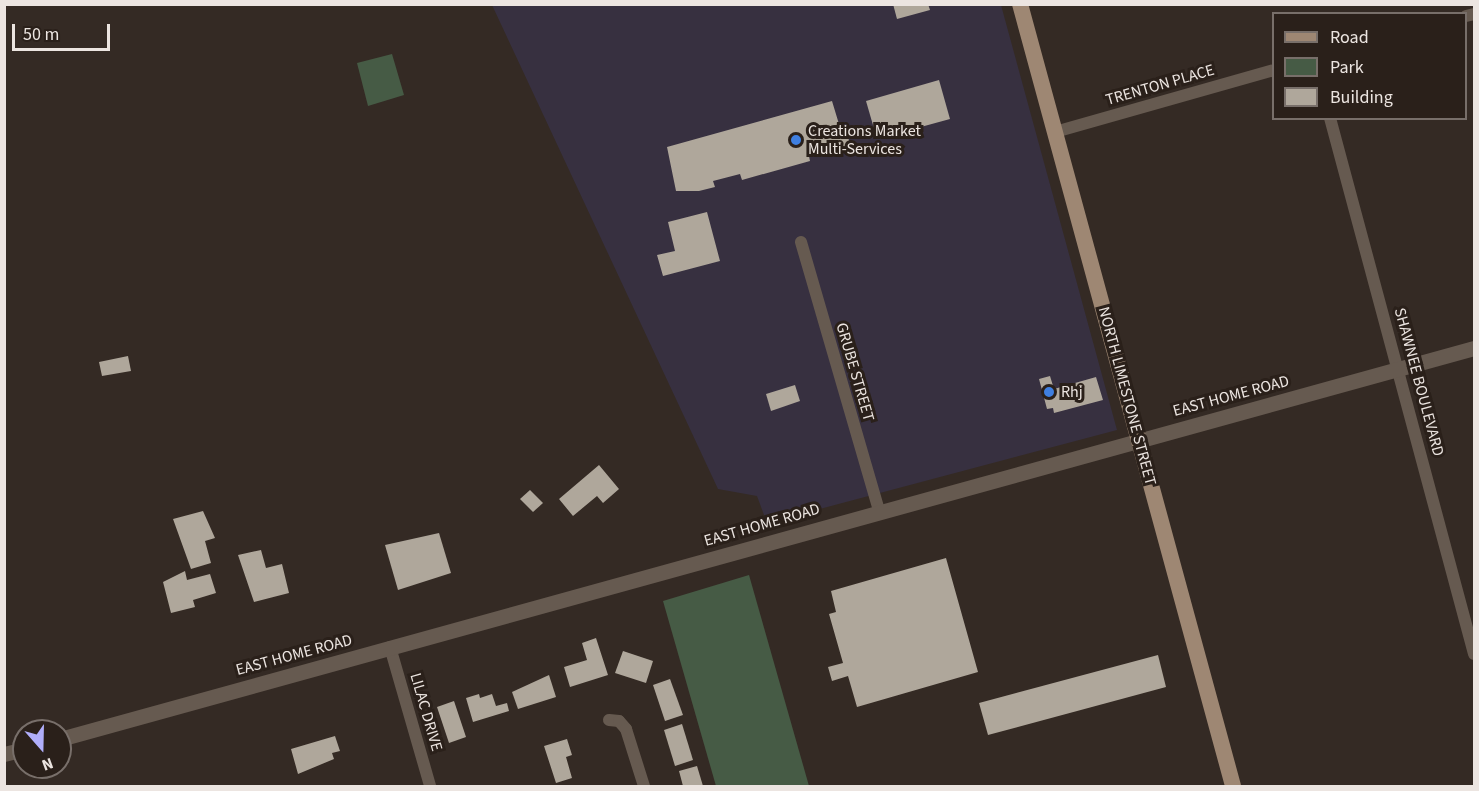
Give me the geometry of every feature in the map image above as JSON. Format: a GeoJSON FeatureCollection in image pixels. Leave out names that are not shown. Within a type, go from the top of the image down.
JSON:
{"type":"FeatureCollection","features":[{"type":"Feature","properties":{"kind":"main road","name":"NORTH LIMESTONE STREET"},"geometry":{"type":"LineString","coordinates":[[1020,4],[1233,786]]}},
{"type":"Feature","properties":{"kind":"street","name":"TRENTON PLACE"},"geometry":{"type":"LineString","coordinates":[[1055,132],[1272,71]]}},
{"type":"Feature","properties":{"kind":"street","name":"SHAWNEE BOULEVARD"},"geometry":{"type":"LineString","coordinates":[[1331,120],[1474,654]]}},
{"type":"Feature","properties":{"kind":"street","name":"GRUBE STREET"},"geometry":{"type":"LineString","coordinates":[[801,242],[879,511]]}},
{"type":"Feature","properties":{"kind":"street","name":"EAST HOME ROAD"},"geometry":{"type":"LineString","coordinates":[[72,736],[751,546],[1474,348]]}},
{"type":"Feature","properties":{"kind":"street","name":"LILAC DRIVE"},"geometry":{"type":"LineString","coordinates":[[390,647],[430,786]]}},
{"type":"Feature","properties":{"kind":"street"},"geometry":{"type":"LineString","coordinates":[[609,720],[619,721],[627,729],[644,786]]}},
{"type":"Feature","properties":{"kind":"shaded area"},"geometry":{"type":"Polygon","coordinates":[[[492,5],[1001,5],[1117,430],[767,523],[757,496],[718,489],[492,5]]]}},
{"type":"Feature","properties":{"kind":"green space"},"geometry":{"type":"Polygon","coordinates":[[[392,54],[404,95],[368,106],[357,63],[392,54]]]}},
{"type":"Feature","properties":{"kind":"green space"},"geometry":{"type":"Polygon","coordinates":[[[749,575],[809,786],[716,786],[663,601],[749,575]]]}},
{"type":"Feature","properties":{"kind":"building"},"geometry":{"type":"Polygon","coordinates":[[[893,4],[928,4],[930,10],[897,19],[893,4]]]}},
{"type":"Feature","properties":{"kind":"building"},"geometry":{"type":"Polygon","coordinates":[[[939,80],[950,119],[877,139],[866,101],[939,80]]]}},
{"type":"Feature","properties":{"kind":"building"},"geometry":{"type":"Polygon","coordinates":[[[832,101],[842,134],[847,133],[851,148],[809,156],[810,161],[742,180],[740,174],[713,181],[715,187],[699,191],[676,191],[667,147],[832,101]]]}},
{"type":"Feature","properties":{"kind":"building"},"geometry":{"type":"Polygon","coordinates":[[[707,212],[720,261],[663,276],[657,255],[675,251],[668,222],[707,212]]]}},
{"type":"Feature","properties":{"kind":"building"},"geometry":{"type":"Polygon","coordinates":[[[128,356],[131,371],[102,376],[99,362],[128,356]]]}},
{"type":"Feature","properties":{"kind":"building"},"geometry":{"type":"Polygon","coordinates":[[[1050,376],[1054,389],[1096,377],[1103,400],[1054,413],[1053,408],[1047,409],[1039,379],[1050,376]]]}},
{"type":"Feature","properties":{"kind":"building"},"geometry":{"type":"Polygon","coordinates":[[[795,385],[800,401],[771,411],[766,394],[795,385]]]}},
{"type":"Feature","properties":{"kind":"building"},"geometry":{"type":"Polygon","coordinates":[[[599,465],[619,489],[603,503],[597,496],[573,516],[559,499],[599,465]]]}},
{"type":"Feature","properties":{"kind":"building"},"geometry":{"type":"Polygon","coordinates":[[[530,490],[543,503],[533,512],[520,499],[530,490]]]}},
{"type":"Feature","properties":{"kind":"building"},"geometry":{"type":"Polygon","coordinates":[[[203,511],[215,538],[205,541],[211,563],[191,569],[173,519],[203,511]]]}},
{"type":"Feature","properties":{"kind":"building"},"geometry":{"type":"Polygon","coordinates":[[[439,533],[451,573],[398,590],[385,545],[439,533]]]}},
{"type":"Feature","properties":{"kind":"building"},"geometry":{"type":"Polygon","coordinates":[[[261,550],[266,568],[282,564],[289,593],[254,602],[238,555],[261,550]]]}},
{"type":"Feature","properties":{"kind":"building"},"geometry":{"type":"Polygon","coordinates":[[[946,558],[978,672],[857,707],[848,676],[832,681],[828,667],[843,663],[829,614],[836,612],[831,591],[946,558]]]}},
{"type":"Feature","properties":{"kind":"building"},"geometry":{"type":"Polygon","coordinates":[[[185,571],[187,580],[210,574],[216,593],[193,600],[195,607],[171,613],[163,582],[185,571]]]}},
{"type":"Feature","properties":{"kind":"building"},"geometry":{"type":"Polygon","coordinates":[[[596,638],[608,675],[570,687],[564,667],[587,660],[582,643],[596,638]]]}},
{"type":"Feature","properties":{"kind":"building"},"geometry":{"type":"Polygon","coordinates":[[[623,651],[653,661],[646,683],[615,673],[623,651]]]}},
{"type":"Feature","properties":{"kind":"building"},"geometry":{"type":"Polygon","coordinates":[[[1158,655],[1166,687],[988,735],[979,703],[1158,655]]]}},
{"type":"Feature","properties":{"kind":"building"},"geometry":{"type":"Polygon","coordinates":[[[549,675],[556,697],[518,709],[512,692],[549,675]]]}},
{"type":"Feature","properties":{"kind":"building"},"geometry":{"type":"Polygon","coordinates":[[[670,679],[683,715],[665,721],[653,685],[670,679]]]}},
{"type":"Feature","properties":{"kind":"building"},"geometry":{"type":"Polygon","coordinates":[[[479,694],[480,698],[492,694],[496,706],[507,703],[509,711],[473,722],[466,698],[479,694]]]}},
{"type":"Feature","properties":{"kind":"building"},"geometry":{"type":"Polygon","coordinates":[[[454,701],[466,737],[449,743],[437,707],[454,701]]]}},
{"type":"Feature","properties":{"kind":"building"},"geometry":{"type":"Polygon","coordinates":[[[682,724],[693,760],[675,766],[664,730],[682,724]]]}},
{"type":"Feature","properties":{"kind":"building"},"geometry":{"type":"Polygon","coordinates":[[[335,736],[340,751],[332,753],[334,759],[298,774],[291,749],[335,736]]]}},
{"type":"Feature","properties":{"kind":"building"},"geometry":{"type":"Polygon","coordinates":[[[567,739],[572,755],[566,757],[572,778],[556,783],[544,746],[567,739]]]}},
{"type":"Feature","properties":{"kind":"building"},"geometry":{"type":"Polygon","coordinates":[[[697,766],[703,786],[683,786],[679,771],[697,766]]]}},
{"type":"Feature","properties":{"kind":"place","name":"Creations Market Multi-Services"},"geometry":{"type":"Point","coordinates":[796,140]}},
{"type":"Feature","properties":{"kind":"place","name":"Rhj"},"geometry":{"type":"Point","coordinates":[1049,392]}}]}
